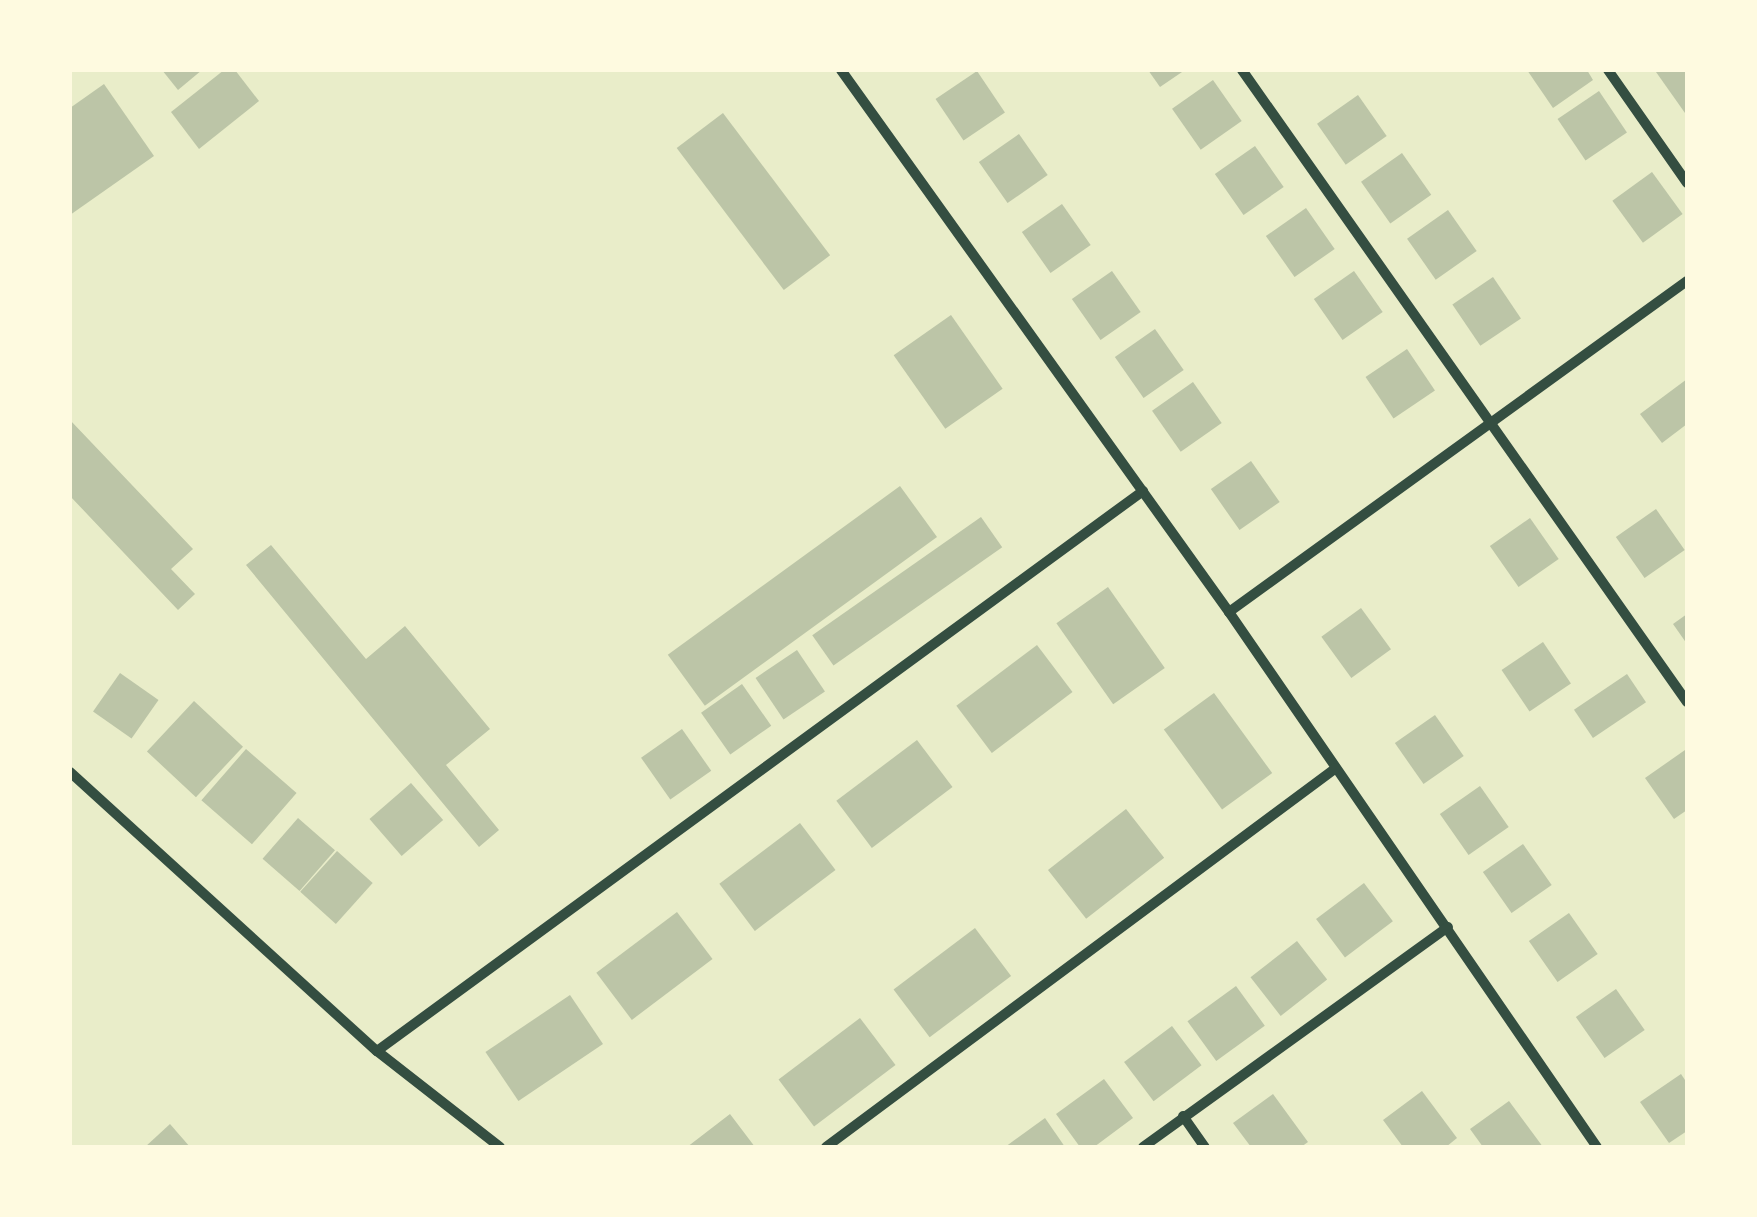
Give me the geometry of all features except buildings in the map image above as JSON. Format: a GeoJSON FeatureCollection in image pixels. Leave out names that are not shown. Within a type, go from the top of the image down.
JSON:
{"type":"FeatureCollection","features":[{"type":"Feature","properties":{"kind":"street"},"geometry":{"type":"LineString","coordinates":[[841,70],[1229,612],[1597,1147]]}},
{"type":"Feature","properties":{"kind":"street"},"geometry":{"type":"LineString","coordinates":[[1242,70],[1687,702]]}},
{"type":"Feature","properties":{"kind":"street"},"geometry":{"type":"LineString","coordinates":[[1608,70],[1687,182]]}},
{"type":"Feature","properties":{"kind":"street"},"geometry":{"type":"LineString","coordinates":[[1229,612],[1687,281]]}},
{"type":"Feature","properties":{"kind":"street"},"geometry":{"type":"LineString","coordinates":[[378,1051],[1143,491]]}},
{"type":"Feature","properties":{"kind":"street"},"geometry":{"type":"LineString","coordinates":[[826,1147],[1336,768]]}},
{"type":"Feature","properties":{"kind":"street"},"geometry":{"type":"LineString","coordinates":[[70,772],[378,1051],[500,1147]]}},
{"type":"Feature","properties":{"kind":"street"},"geometry":{"type":"LineString","coordinates":[[1142,1147],[1448,927]]}},
{"type":"Feature","properties":{"kind":"street"},"geometry":{"type":"LineString","coordinates":[[1183,1116],[1205,1147]]}}]}
